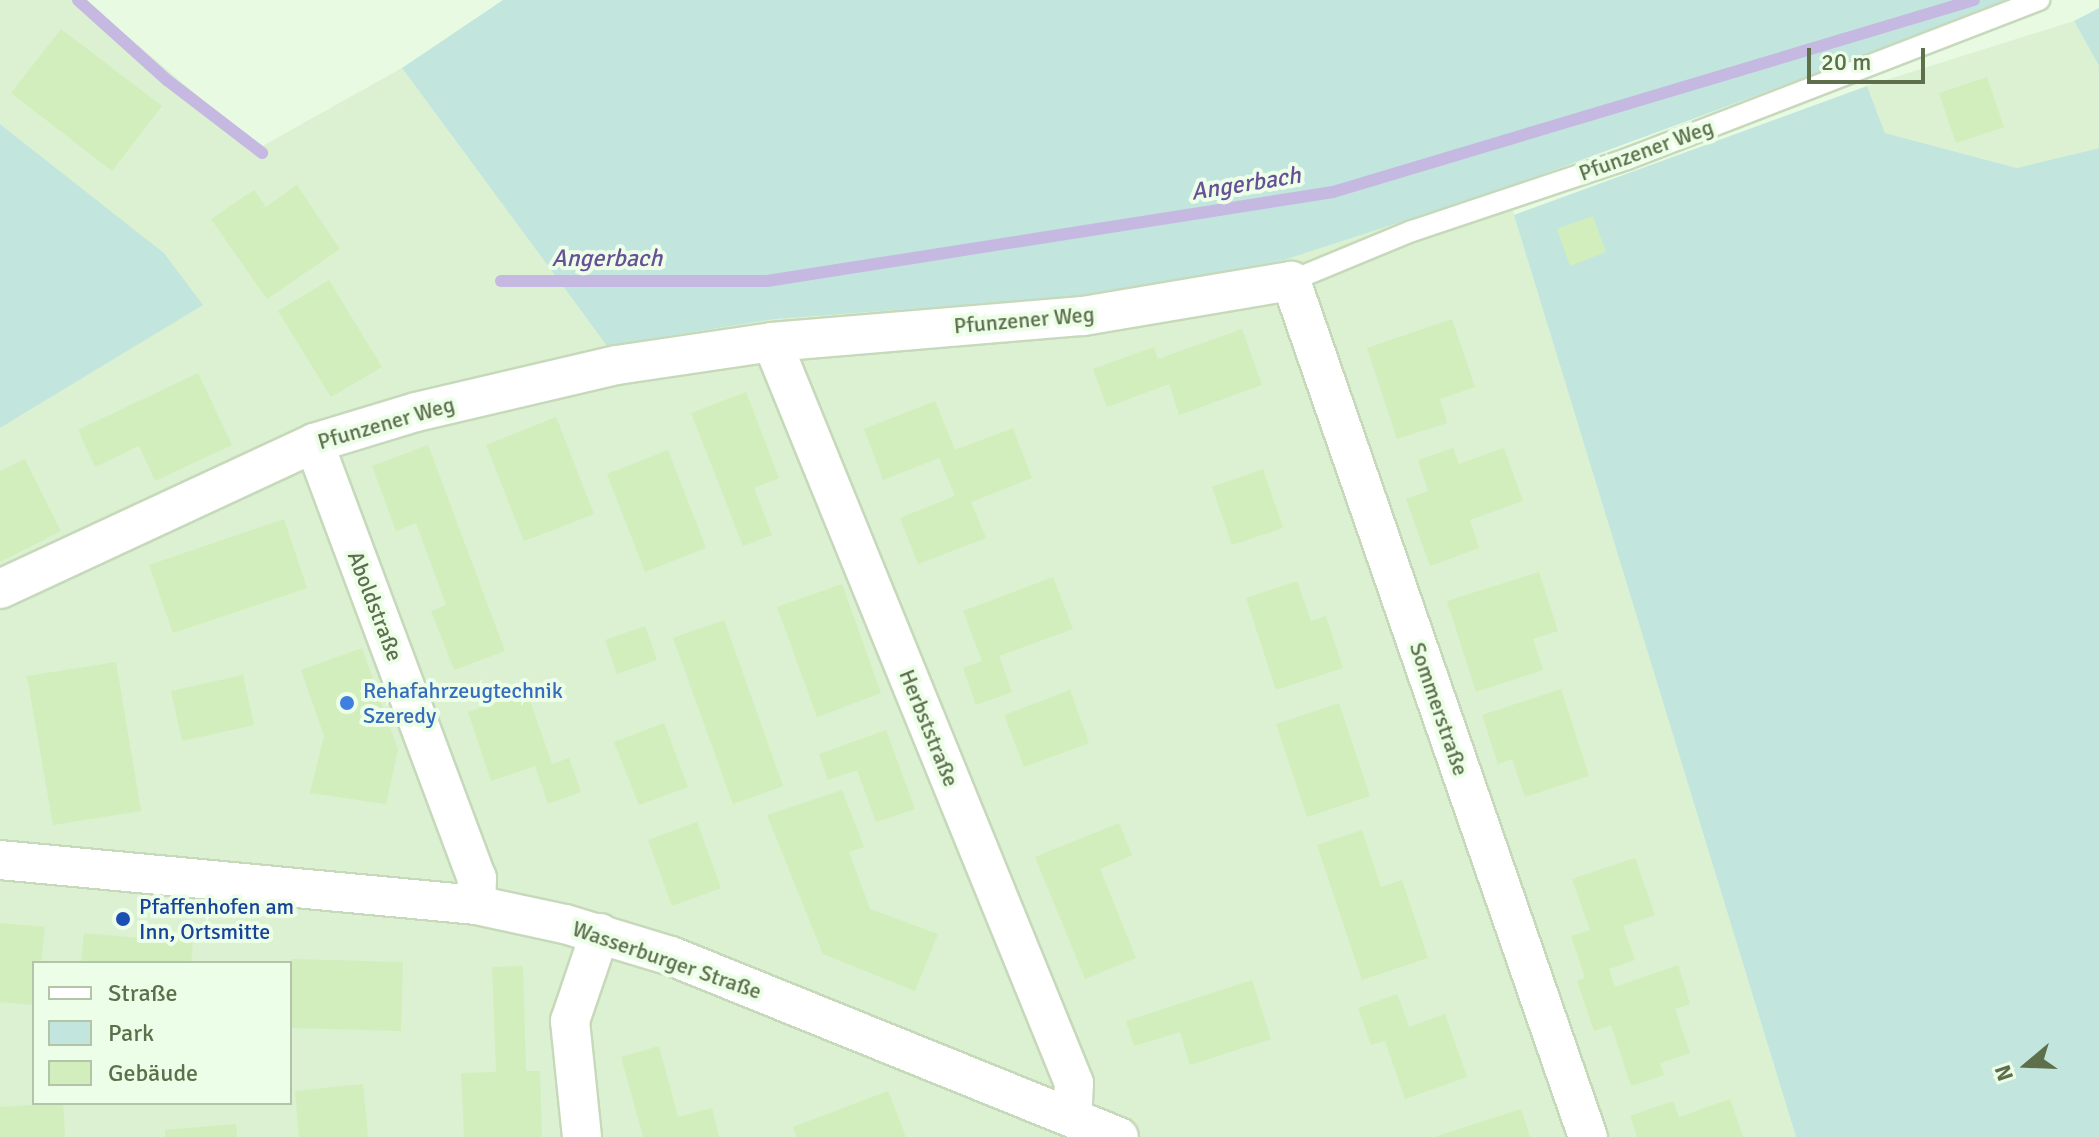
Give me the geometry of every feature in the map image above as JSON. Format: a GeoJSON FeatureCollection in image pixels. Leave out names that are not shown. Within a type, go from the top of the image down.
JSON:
{"type":"FeatureCollection","features":[{"type":"Feature","properties":{"kind":"street","name":"Pfunzener Weg"},"geometry":{"type":"LineString","coordinates":[[0,589],[314,443],[416,412],[617,365],[772,342],[1083,316],[1291,281]]}},
{"type":"Feature","properties":{"kind":"street","name":"Sommerstraße"},"geometry":{"type":"LineString","coordinates":[[1291,281],[1588,1137]]}},
{"type":"Feature","properties":{"kind":"street","name":"Herbststraße"},"geometry":{"type":"LineString","coordinates":[[772,342],[1074,1083],[1072,1116]]}},
{"type":"Feature","properties":{"kind":"street","name":"Aboldstraße"},"geometry":{"type":"LineString","coordinates":[[314,443],[477,878],[476,905]]}},
{"type":"Feature","properties":{"kind":"street","name":"Wasserburger Straße"},"geometry":{"type":"LineString","coordinates":[[0,860],[476,905],[600,933],[671,956],[1119,1137]]}},
{"type":"Feature","properties":{"kind":"street"},"geometry":{"type":"LineString","coordinates":[[582,1137],[570,1021],[600,933]]}},
{"type":"Feature","properties":{"kind":"lane","name":"Pfunzener Weg"},"geometry":{"type":"LineString","coordinates":[[1291,281],[1412,231],[1627,159],[2039,0]]}},
{"type":"Feature","properties":{"kind":"shaded area"},"geometry":{"type":"Polygon","coordinates":[[[0,0],[85,0],[259,148],[402,68],[607,346],[775,319],[1284,260],[1506,188],[1796,1137],[0,1137],[0,428],[202,305],[164,253],[0,124],[0,0]]]}},
{"type":"Feature","properties":{"kind":"shaded area"},"geometry":{"type":"Polygon","coordinates":[[[2074,21],[2099,66],[2099,148],[2017,168],[1885,133],[1867,86],[2074,21]]]}},
{"type":"Feature","properties":{"kind":"green space"},"geometry":{"type":"Polygon","coordinates":[[[503,0],[2015,0],[1506,188],[1284,260],[1097,295],[775,319],[607,346],[402,68],[503,0]]]}},
{"type":"Feature","properties":{"kind":"green space"},"geometry":{"type":"Polygon","coordinates":[[[2099,8],[2099,66],[2074,21],[2099,8]]]}},
{"type":"Feature","properties":{"kind":"green space"},"geometry":{"type":"Polygon","coordinates":[[[1867,86],[1885,133],[2017,168],[2099,148],[2099,1137],[1796,1137],[1514,215],[1867,86]]]}},
{"type":"Feature","properties":{"kind":"green space"},"geometry":{"type":"Polygon","coordinates":[[[0,124],[164,253],[203,305],[0,428],[0,124]]]}},
{"type":"Feature","properties":{"kind":"building"},"geometry":{"type":"Polygon","coordinates":[[[61,29],[162,106],[112,171],[11,93],[61,29]]]}},
{"type":"Feature","properties":{"kind":"building"},"geometry":{"type":"Polygon","coordinates":[[[1987,77],[2004,127],[1956,143],[1939,93],[1987,77]]]}},
{"type":"Feature","properties":{"kind":"building"},"geometry":{"type":"Polygon","coordinates":[[[297,185],[340,249],[267,299],[211,219],[254,190],[266,207],[297,185]]]}},
{"type":"Feature","properties":{"kind":"building"},"geometry":{"type":"Polygon","coordinates":[[[1593,216],[1606,252],[1570,266],[1557,229],[1593,216]]]}},
{"type":"Feature","properties":{"kind":"building"},"geometry":{"type":"Polygon","coordinates":[[[329,280],[382,367],[331,397],[278,311],[329,280]]]}},
{"type":"Feature","properties":{"kind":"building"},"geometry":{"type":"Polygon","coordinates":[[[1452,319],[1475,387],[1440,399],[1447,423],[1397,439],[1367,348],[1452,319]]]}},
{"type":"Feature","properties":{"kind":"building"},"geometry":{"type":"Polygon","coordinates":[[[1242,329],[1262,385],[1179,415],[1169,384],[1107,407],[1093,369],[1154,347],[1158,359],[1242,329]]]}},
{"type":"Feature","properties":{"kind":"building"},"geometry":{"type":"Polygon","coordinates":[[[198,373],[232,445],[155,481],[139,446],[95,467],[78,430],[198,373]]]}},
{"type":"Feature","properties":{"kind":"building"},"geometry":{"type":"Polygon","coordinates":[[[746,392],[779,478],[754,488],[772,535],[743,546],[691,413],[746,392]]]}},
{"type":"Feature","properties":{"kind":"building"},"geometry":{"type":"Polygon","coordinates":[[[935,401],[955,450],[1013,428],[1032,478],[971,502],[986,538],[918,564],[900,518],[955,496],[947,476],[939,458],[883,480],[864,429],[935,401]]]}},
{"type":"Feature","properties":{"kind":"building"},"geometry":{"type":"Polygon","coordinates":[[[556,417],[594,514],[524,541],[486,445],[556,417]]]}},
{"type":"Feature","properties":{"kind":"building"},"geometry":{"type":"Polygon","coordinates":[[[428,445],[505,651],[454,670],[431,611],[446,605],[416,523],[396,531],[372,466],[428,445]]]}},
{"type":"Feature","properties":{"kind":"building"},"geometry":{"type":"Polygon","coordinates":[[[1453,448],[1459,464],[1504,448],[1523,501],[1470,520],[1479,548],[1430,566],[1406,499],[1428,491],[1418,460],[1453,448]]]}},
{"type":"Feature","properties":{"kind":"building"},"geometry":{"type":"Polygon","coordinates":[[[668,450],[706,548],[645,572],[607,474],[668,450]]]}},
{"type":"Feature","properties":{"kind":"building"},"geometry":{"type":"Polygon","coordinates":[[[25,459],[61,531],[0,562],[0,471],[25,459]]]}},
{"type":"Feature","properties":{"kind":"building"},"geometry":{"type":"Polygon","coordinates":[[[1263,469],[1283,528],[1232,545],[1212,487],[1263,469]]]}},
{"type":"Feature","properties":{"kind":"building"},"geometry":{"type":"Polygon","coordinates":[[[284,519],[307,588],[173,633],[149,565],[284,519]]]}},
{"type":"Feature","properties":{"kind":"building"},"geometry":{"type":"Polygon","coordinates":[[[1539,572],[1558,631],[1533,639],[1543,670],[1476,692],[1447,601],[1539,572]]]}},
{"type":"Feature","properties":{"kind":"building"},"geometry":{"type":"Polygon","coordinates":[[[1053,577],[1073,629],[999,656],[1012,692],[976,705],[963,668],[982,661],[963,611],[1053,577]]]}},
{"type":"Feature","properties":{"kind":"building"},"geometry":{"type":"Polygon","coordinates":[[[1297,581],[1311,621],[1326,616],[1343,668],[1276,690],[1246,598],[1297,581]]]}},
{"type":"Feature","properties":{"kind":"building"},"geometry":{"type":"Polygon","coordinates":[[[842,584],[881,693],[817,717],[777,607],[842,584]]]}},
{"type":"Feature","properties":{"kind":"building"},"geometry":{"type":"Polygon","coordinates":[[[724,620],[783,786],[733,804],[673,638],[724,620]]]}},
{"type":"Feature","properties":{"kind":"building"},"geometry":{"type":"Polygon","coordinates":[[[645,626],[657,660],[617,674],[605,640],[645,626]]]}},
{"type":"Feature","properties":{"kind":"building","name":"Rehafahrzeugtechnik Szeredy"},"geometry":{"type":"Polygon","coordinates":[[[362,648],[398,750],[386,804],[310,793],[324,736],[301,670],[362,648]]]}},
{"type":"Feature","properties":{"kind":"building"},"geometry":{"type":"Polygon","coordinates":[[[116,662],[141,811],[53,825],[27,676],[116,662]]]}},
{"type":"Feature","properties":{"kind":"building"},"geometry":{"type":"Polygon","coordinates":[[[243,675],[254,725],[182,741],[171,691],[243,675]]]}},
{"type":"Feature","properties":{"kind":"building"},"geometry":{"type":"Polygon","coordinates":[[[1561,689],[1589,776],[1525,797],[1512,759],[1498,764],[1482,715],[1561,689]]]}},
{"type":"Feature","properties":{"kind":"building"},"geometry":{"type":"Polygon","coordinates":[[[1070,690],[1089,743],[1024,767],[1004,715],[1070,690]]]}},
{"type":"Feature","properties":{"kind":"building"},"geometry":{"type":"Polygon","coordinates":[[[527,692],[552,764],[569,758],[581,792],[548,804],[535,766],[491,781],[468,712],[527,692]]]}},
{"type":"Feature","properties":{"kind":"building"},"geometry":{"type":"Polygon","coordinates":[[[1339,703],[1370,796],[1307,817],[1276,724],[1339,703]]]}},
{"type":"Feature","properties":{"kind":"building"},"geometry":{"type":"Polygon","coordinates":[[[664,723],[688,787],[639,805],[614,742],[664,723]]]}},
{"type":"Feature","properties":{"kind":"building"},"geometry":{"type":"Polygon","coordinates":[[[886,730],[915,809],[876,822],[857,770],[828,780],[819,754],[886,730]]]}},
{"type":"Feature","properties":{"kind":"building"},"geometry":{"type":"Polygon","coordinates":[[[842,790],[864,847],[849,852],[870,909],[938,934],[915,991],[823,954],[767,815],[842,790]]]}},
{"type":"Feature","properties":{"kind":"building"},"geometry":{"type":"Polygon","coordinates":[[[697,822],[721,888],[672,906],[648,840],[697,822]]]}},
{"type":"Feature","properties":{"kind":"building"},"geometry":{"type":"Polygon","coordinates":[[[1119,823],[1132,855],[1100,869],[1136,958],[1085,979],[1035,857],[1119,823]]]}},
{"type":"Feature","properties":{"kind":"building"},"geometry":{"type":"Polygon","coordinates":[[[1362,830],[1381,887],[1402,880],[1428,958],[1362,980],[1317,845],[1362,830]]]}},
{"type":"Feature","properties":{"kind":"building"},"geometry":{"type":"Polygon","coordinates":[[[1635,858],[1655,915],[1623,926],[1635,960],[1609,969],[1615,987],[1678,965],[1690,1004],[1675,1009],[1690,1053],[1660,1063],[1664,1075],[1631,1086],[1611,1025],[1594,1031],[1577,981],[1585,978],[1571,936],[1590,930],[1572,879],[1635,858]]]}},
{"type":"Feature","properties":{"kind":"building"},"geometry":{"type":"Polygon","coordinates":[[[0,923],[45,927],[41,961],[32,961],[32,1005],[0,1002],[0,923]]]}},
{"type":"Feature","properties":{"kind":"building"},"geometry":{"type":"Polygon","coordinates":[[[84,933],[193,943],[191,961],[81,961],[84,933]]]}},
{"type":"Feature","properties":{"kind":"building"},"geometry":{"type":"Polygon","coordinates":[[[291,961],[403,962],[401,1031],[292,1028],[291,961]]]}},
{"type":"Feature","properties":{"kind":"building"},"geometry":{"type":"Polygon","coordinates":[[[523,966],[526,1071],[540,1071],[542,1137],[464,1137],[461,1073],[496,1072],[492,967],[523,966]]]}},
{"type":"Feature","properties":{"kind":"building"},"geometry":{"type":"Polygon","coordinates":[[[1252,980],[1271,1039],[1190,1065],[1180,1032],[1134,1046],[1126,1021],[1252,980]]]}},
{"type":"Feature","properties":{"kind":"building"},"geometry":{"type":"Polygon","coordinates":[[[1397,994],[1409,1027],[1445,1014],[1467,1077],[1405,1099],[1385,1041],[1371,1045],[1358,1008],[1397,994]]]}},
{"type":"Feature","properties":{"kind":"building"},"geometry":{"type":"Polygon","coordinates":[[[659,1046],[678,1117],[712,1108],[719,1137],[643,1137],[621,1057],[659,1046]]]}},
{"type":"Feature","properties":{"kind":"building"},"geometry":{"type":"Polygon","coordinates":[[[363,1084],[368,1137],[299,1137],[295,1091],[363,1084]]]}},
{"type":"Feature","properties":{"kind":"building"},"geometry":{"type":"Polygon","coordinates":[[[888,1091],[906,1137],[797,1137],[793,1127],[888,1091]]]}},
{"type":"Feature","properties":{"kind":"building"},"geometry":{"type":"Polygon","coordinates":[[[1730,1099],[1743,1137],[1637,1137],[1630,1116],[1673,1101],[1679,1117],[1730,1099]]]}},
{"type":"Feature","properties":{"kind":"building"},"geometry":{"type":"Polygon","coordinates":[[[63,1105],[65,1137],[0,1137],[0,1107],[63,1105]]]}},
{"type":"Feature","properties":{"kind":"building"},"geometry":{"type":"Polygon","coordinates":[[[1521,1109],[1530,1137],[1437,1137],[1437,1136],[1521,1109]]]}},
{"type":"Feature","properties":{"kind":"building"},"geometry":{"type":"Polygon","coordinates":[[[236,1124],[237,1137],[165,1137],[165,1130],[236,1124]]]}},
{"type":"Feature","properties":{"kind":"waterway","name":"Angerbach"},"geometry":{"type":"LineString","coordinates":[[78,0],[167,80],[262,153]]}},
{"type":"Feature","properties":{"kind":"waterway","name":"Angerbach"},"geometry":{"type":"LineString","coordinates":[[501,281],[767,281],[1333,192],[1974,0]]}},
{"type":"Feature","properties":{"kind":"place","name":"Rehafahrzeugtechnik Szeredy"},"geometry":{"type":"Point","coordinates":[347,703]}},
{"type":"Feature","properties":{"kind":"place","name":"Pfaffenhofen am Inn, Ortsmitte"},"geometry":{"type":"Point","coordinates":[123,919]}}]}
